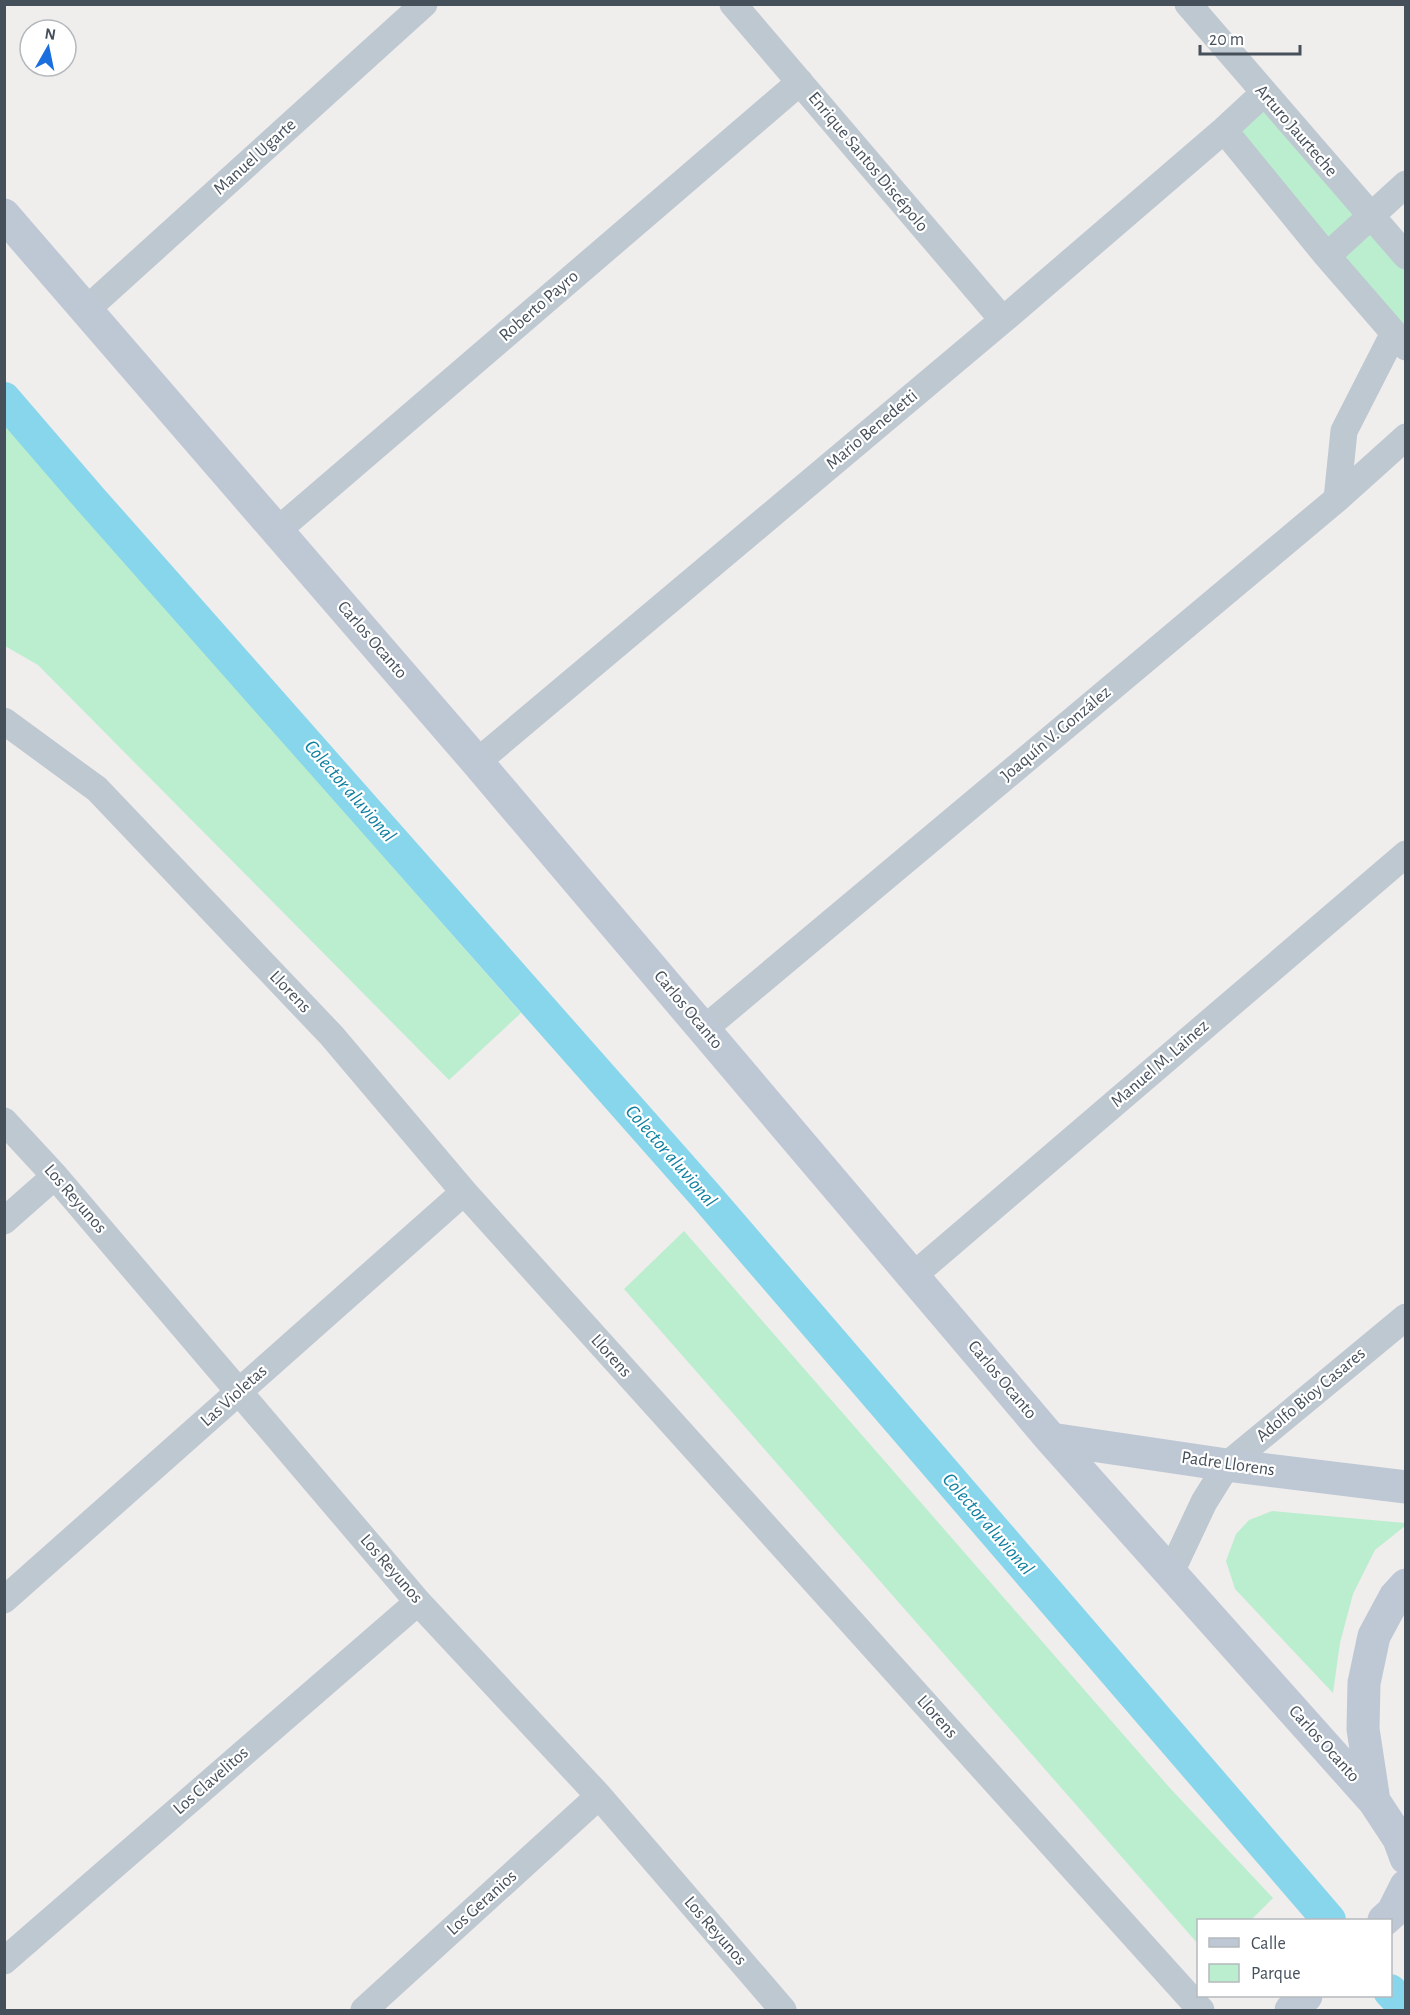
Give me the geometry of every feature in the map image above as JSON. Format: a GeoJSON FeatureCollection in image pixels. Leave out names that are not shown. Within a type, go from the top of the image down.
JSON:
{"type":"FeatureCollection","features":[{"type":"Feature","properties":{"kind":"street","name":"Manuel Ugarte"},"geometry":{"type":"LineString","coordinates":[[86,310],[424,4]]}},
{"type":"Feature","properties":{"kind":"street","name":"Enrique Santos Discépolo"},"geometry":{"type":"LineString","coordinates":[[733,4],[1002,320]]}},
{"type":"Feature","properties":{"kind":"street","name":"Arturo Jaurteche"},"geometry":{"type":"LineString","coordinates":[[1188,4],[1406,255]]}},
{"type":"Feature","properties":{"kind":"street","name":"Roberto Payro"},"geometry":{"type":"LineString","coordinates":[[278,530],[800,82]]}},
{"type":"Feature","properties":{"kind":"street","name":"Mario Benedetti"},"geometry":{"type":"LineString","coordinates":[[477,762],[1002,320],[1264,93]]}},
{"type":"Feature","properties":{"kind":"street"},"geometry":{"type":"LineString","coordinates":[[1224,130],[1400,340],[1344,431],[1336,500]]}},
{"type":"Feature","properties":{"kind":"street"},"geometry":{"type":"LineString","coordinates":[[1328,256],[1406,184]]}},
{"type":"Feature","properties":{"kind":"street","name":"Carlos Ocanto"},"geometry":{"type":"LineString","coordinates":[[4,215],[477,762],[1051,1439],[1374,1801],[1399,1839],[1406,1858]]}},
{"type":"Feature","properties":{"kind":"street","name":"Joaquín V. González"},"geometry":{"type":"LineString","coordinates":[[704,1029],[1336,500],[1406,437]]}},
{"type":"Feature","properties":{"kind":"street","name":"Llorens"},"geometry":{"type":"LineString","coordinates":[[4,721],[97,789],[332,1036],[464,1192],[1201,2010]]}},
{"type":"Feature","properties":{"kind":"street","name":"Manuel M. Lainez"},"geometry":{"type":"LineString","coordinates":[[914,1275],[1406,854]]}},
{"type":"Feature","properties":{"kind":"street","name":"Los Reyunos"},"geometry":{"type":"LineString","coordinates":[[4,1121],[56,1176],[418,1602],[599,1796],[783,2010]]}},
{"type":"Feature","properties":{"kind":"street"},"geometry":{"type":"LineString","coordinates":[[4,1221],[56,1176]]}},
{"type":"Feature","properties":{"kind":"street","name":"Las Violetas"},"geometry":{"type":"LineString","coordinates":[[4,1600],[464,1192]]}},
{"type":"Feature","properties":{"kind":"street","name":"Adolfo Bioy Casares"},"geometry":{"type":"LineString","coordinates":[[1171,1572],[1204,1502],[1227,1465],[1406,1317]]}},
{"type":"Feature","properties":{"kind":"street","name":"Padre Llorens"},"geometry":{"type":"LineString","coordinates":[[1051,1439],[1227,1465],[1406,1487]]}},
{"type":"Feature","properties":{"kind":"street"},"geometry":{"type":"LineString","coordinates":[[1374,1801],[1362,1729],[1364,1683],[1374,1636],[1395,1597],[1406,1585]]}},
{"type":"Feature","properties":{"kind":"street","name":"Los Clavelitos"},"geometry":{"type":"LineString","coordinates":[[4,1961],[418,1602]]}},
{"type":"Feature","properties":{"kind":"street","name":"Los Geranios"},"geometry":{"type":"LineString","coordinates":[[364,2010],[599,1796]]}},
{"type":"Feature","properties":{"kind":"street"},"geometry":{"type":"LineString","coordinates":[[1385,1919],[1393,1912],[1406,1886]]}},
{"type":"Feature","properties":{"kind":"street"},"geometry":{"type":"LineString","coordinates":[[1291,2010],[1304,1997]]}},
{"type":"Feature","properties":{"kind":"green space"},"geometry":{"type":"Polygon","coordinates":[[[1264,93],[1405,252],[1405,347],[1224,130],[1264,93]]]}},
{"type":"Feature","properties":{"kind":"green space"},"geometry":{"type":"Polygon","coordinates":[[[4,424],[521,1013],[449,1080],[38,665],[5,646],[4,424]]]}},
{"type":"Feature","properties":{"kind":"green space"},"geometry":{"type":"Polygon","coordinates":[[[684,1231],[1169,1787],[1273,1898],[1252,1919],[1197,1919],[1197,1943],[624,1289],[684,1231]]]}},
{"type":"Feature","properties":{"kind":"green space"},"geometry":{"type":"Polygon","coordinates":[[[1272,1511],[1405,1523],[1405,1526],[1375,1550],[1353,1594],[1340,1643],[1333,1693],[1235,1589],[1226,1561],[1236,1534],[1249,1520],[1272,1511]]]}},
{"type":"Feature","properties":{"kind":"waterway","name":"Colector aluvional"},"geometry":{"type":"LineString","coordinates":[[4,399],[705,1195],[1328,1919]]}},
{"type":"Feature","properties":{"kind":"waterway","name":"Colector aluvional"},"geometry":{"type":"LineString","coordinates":[[1392,1993],[1406,2008]]}}]}
